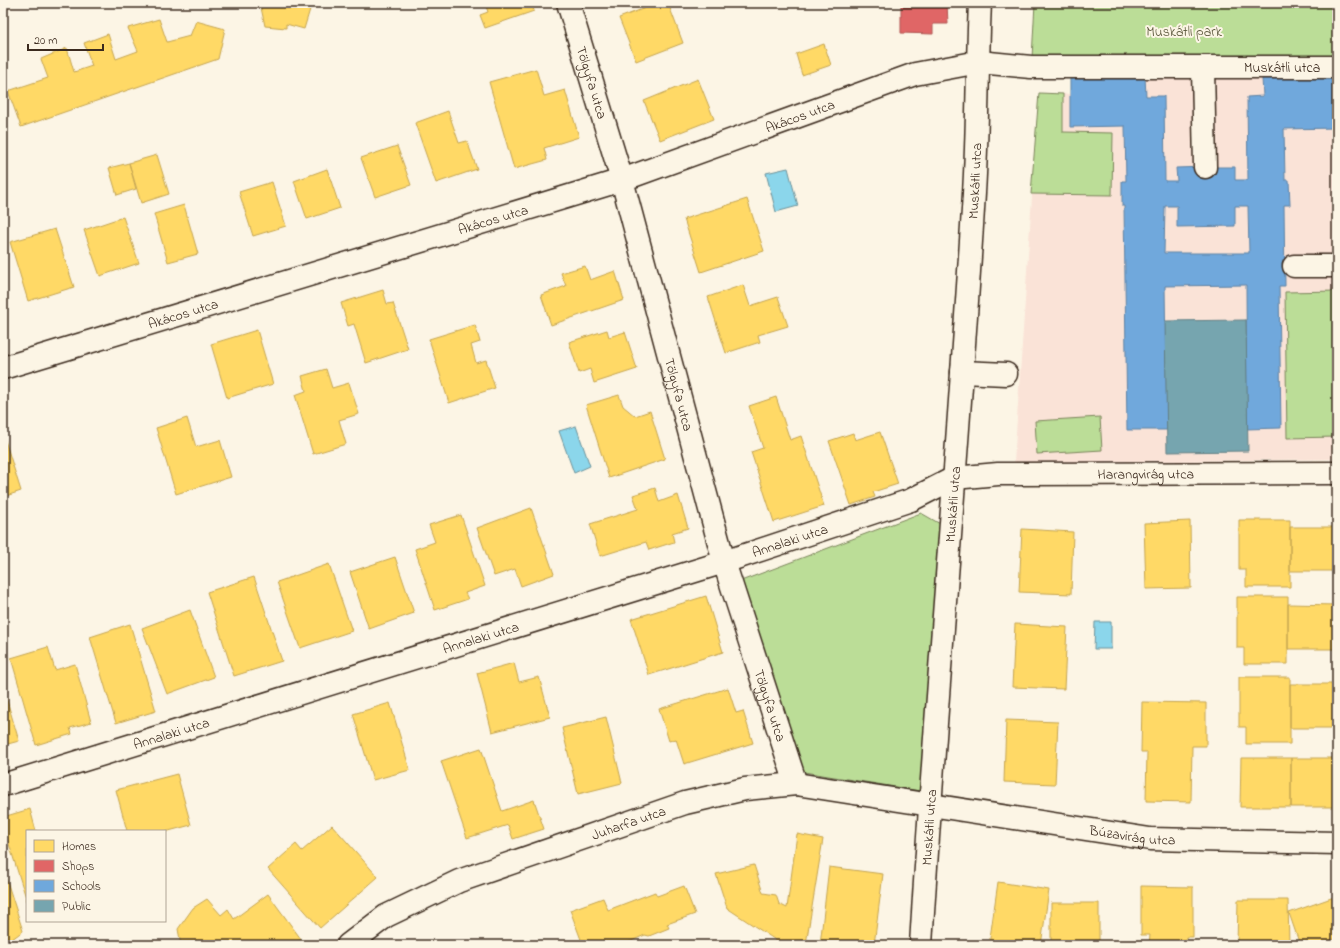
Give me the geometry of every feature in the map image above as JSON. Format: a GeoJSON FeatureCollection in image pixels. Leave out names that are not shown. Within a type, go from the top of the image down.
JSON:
{"type":"FeatureCollection","features":[{"type":"Feature","properties":{"kind":"street","name":"Tölgyfa utca"},"geometry":{"type":"LineString","coordinates":[[568,3],[622,180],[724,562],[796,784]]}},
{"type":"Feature","properties":{"kind":"street","name":"Muskátli utca"},"geometry":{"type":"LineString","coordinates":[[921,945],[929,806],[962,372],[974,183],[980,3]]}},
{"type":"Feature","properties":{"kind":"street","name":"Akácos utca"},"geometry":{"type":"LineString","coordinates":[[3,368],[622,180],[915,74],[979,62]]}},
{"type":"Feature","properties":{"kind":"street","name":"Muskátli utca"},"geometry":{"type":"LineString","coordinates":[[979,62],[1030,67],[1337,67]]}},
{"type":"Feature","properties":{"kind":"street"},"geometry":{"type":"LineString","coordinates":[[1204,68],[1205,167]]}},
{"type":"Feature","properties":{"kind":"street"},"geometry":{"type":"LineString","coordinates":[[1294,266],[1337,266]]}},
{"type":"Feature","properties":{"kind":"street"},"geometry":{"type":"LineString","coordinates":[[962,372],[1006,374]]}},
{"type":"Feature","properties":{"kind":"street","name":"Harangvirág utca"},"geometry":{"type":"LineString","coordinates":[[954,478],[998,474],[1337,473]]}},
{"type":"Feature","properties":{"kind":"street","name":"Annalaki utca"},"geometry":{"type":"LineString","coordinates":[[3,785],[724,562],[912,500],[954,478]]}},
{"type":"Feature","properties":{"kind":"street","name":"Juharfa utca"},"geometry":{"type":"LineString","coordinates":[[348,945],[386,916],[459,881],[685,803],[745,789],[796,784],[929,806]]}},
{"type":"Feature","properties":{"kind":"street","name":"Búzavirág utca"},"geometry":{"type":"LineString","coordinates":[[929,806],[1150,839],[1337,843]]}},
{"type":"Feature","properties":{"kind":"shaded area"},"geometry":{"type":"Polygon","coordinates":[[[1337,77],[1337,459],[1014,463],[1039,93],[1070,94],[1070,78],[1337,77]]]}},
{"type":"Feature","properties":{"kind":"green space","name":"Muskátli park"},"geometry":{"type":"Polygon","coordinates":[[[1035,3],[1337,3],[1337,59],[1032,58],[1035,3]]]}},
{"type":"Feature","properties":{"kind":"green space"},"geometry":{"type":"Polygon","coordinates":[[[1039,93],[1063,94],[1063,132],[1113,133],[1112,195],[1031,194],[1039,93]]]}},
{"type":"Feature","properties":{"kind":"green space"},"geometry":{"type":"Polygon","coordinates":[[[1337,291],[1337,437],[1287,438],[1285,292],[1337,291]]]}},
{"type":"Feature","properties":{"kind":"green space"},"geometry":{"type":"Polygon","coordinates":[[[1100,417],[1102,450],[1037,454],[1035,421],[1100,417]]]}},
{"type":"Feature","properties":{"kind":"green space"},"geometry":{"type":"Polygon","coordinates":[[[921,513],[942,525],[920,791],[804,772],[741,581],[921,513]]]}},
{"type":"Feature","properties":{"kind":"water"},"geometry":{"type":"Polygon","coordinates":[[[788,168],[798,206],[776,212],[766,173],[788,168]]]}},
{"type":"Feature","properties":{"kind":"water"},"geometry":{"type":"Polygon","coordinates":[[[576,426],[590,466],[574,473],[559,431],[576,426]]]}},
{"type":"Feature","properties":{"kind":"water"},"geometry":{"type":"Polygon","coordinates":[[[1095,622],[1111,622],[1111,649],[1094,649],[1095,622]]]}},
{"type":"Feature","properties":{"kind":"building: Homes"},"geometry":{"type":"Polygon","coordinates":[[[260,3],[272,3],[283,6],[284,3],[305,3],[311,6],[304,29],[286,24],[286,28],[265,26],[260,3]]]}},
{"type":"Feature","properties":{"kind":"building: Homes"},"geometry":{"type":"Polygon","coordinates":[[[485,3],[532,3],[534,11],[485,28],[480,15],[488,12],[485,3]]]}},
{"type":"Feature","properties":{"kind":"building: Homes"},"geometry":{"type":"Polygon","coordinates":[[[658,3],[668,3],[683,43],[636,61],[619,18],[658,3]]]}},
{"type":"Feature","properties":{"kind":"building: Homes"},"geometry":{"type":"Polygon","coordinates":[[[159,19],[167,42],[190,36],[196,21],[225,29],[218,59],[21,127],[8,91],[48,78],[41,59],[67,48],[74,72],[92,66],[84,43],[108,34],[116,59],[138,51],[128,28],[159,19]]]}},
{"type":"Feature","properties":{"kind":"building: Homes"},"geometry":{"type":"Polygon","coordinates":[[[824,44],[831,65],[802,75],[796,54],[824,44]]]}},
{"type":"Feature","properties":{"kind":"building: Homes"},"geometry":{"type":"Polygon","coordinates":[[[536,69],[544,96],[565,90],[579,137],[544,148],[547,160],[514,169],[489,82],[536,69]]]}},
{"type":"Feature","properties":{"kind":"building: Homes"},"geometry":{"type":"Polygon","coordinates":[[[698,79],[714,119],[660,140],[644,101],[698,79]]]}},
{"type":"Feature","properties":{"kind":"building: Homes"},"geometry":{"type":"Polygon","coordinates":[[[448,111],[459,143],[467,141],[477,169],[436,183],[415,123],[448,111]]]}},
{"type":"Feature","properties":{"kind":"building: Homes"},"geometry":{"type":"Polygon","coordinates":[[[397,146],[411,185],[375,197],[361,158],[397,146]]]}},
{"type":"Feature","properties":{"kind":"building: Homes"},"geometry":{"type":"Polygon","coordinates":[[[157,155],[169,194],[141,203],[129,163],[157,155]]]}},
{"type":"Feature","properties":{"kind":"building: Homes"},"geometry":{"type":"Polygon","coordinates":[[[129,163],[136,189],[117,195],[109,168],[129,163]]]}},
{"type":"Feature","properties":{"kind":"building: Homes"},"geometry":{"type":"Polygon","coordinates":[[[327,169],[340,208],[307,219],[294,181],[327,169]]]}},
{"type":"Feature","properties":{"kind":"building: Homes"},"geometry":{"type":"Polygon","coordinates":[[[272,182],[286,226],[253,236],[239,192],[272,182]]]}},
{"type":"Feature","properties":{"kind":"building: Homes"},"geometry":{"type":"Polygon","coordinates":[[[747,199],[764,251],[701,272],[684,219],[747,199]]]}},
{"type":"Feature","properties":{"kind":"building: Homes"},"geometry":{"type":"Polygon","coordinates":[[[184,205],[198,254],[168,262],[154,214],[184,205]]]}},
{"type":"Feature","properties":{"kind":"building: Homes"},"geometry":{"type":"Polygon","coordinates":[[[123,217],[139,263],[100,276],[84,230],[123,217]]]}},
{"type":"Feature","properties":{"kind":"building: Homes"},"geometry":{"type":"Polygon","coordinates":[[[55,229],[74,287],[28,301],[10,242],[55,229]]]}},
{"type":"Feature","properties":{"kind":"building: Homes"},"geometry":{"type":"Polygon","coordinates":[[[585,266],[590,280],[615,271],[624,300],[551,325],[541,295],[566,286],[561,273],[585,266]]]}},
{"type":"Feature","properties":{"kind":"building: Homes"},"geometry":{"type":"Polygon","coordinates":[[[743,285],[750,306],[778,297],[788,326],[758,335],[760,342],[726,353],[708,297],[743,285]]]}},
{"type":"Feature","properties":{"kind":"building: Homes"},"geometry":{"type":"Polygon","coordinates":[[[383,290],[387,304],[393,303],[408,349],[366,363],[354,324],[348,326],[341,303],[383,290]]]}},
{"type":"Feature","properties":{"kind":"building: Homes"},"geometry":{"type":"Polygon","coordinates":[[[475,325],[480,342],[471,345],[476,363],[486,360],[495,388],[449,403],[429,339],[475,325]]]}},
{"type":"Feature","properties":{"kind":"building: Homes"},"geometry":{"type":"Polygon","coordinates":[[[257,330],[273,384],[227,398],[211,344],[257,330]]]}},
{"type":"Feature","properties":{"kind":"building: Homes"},"geometry":{"type":"Polygon","coordinates":[[[607,330],[609,337],[625,332],[637,369],[594,383],[590,369],[579,373],[569,342],[607,330]]]}},
{"type":"Feature","properties":{"kind":"building: Homes"},"geometry":{"type":"Polygon","coordinates":[[[326,369],[332,388],[349,383],[359,414],[339,420],[346,444],[313,454],[295,395],[306,391],[302,376],[326,369]]]}},
{"type":"Feature","properties":{"kind":"building: Homes"},"geometry":{"type":"Polygon","coordinates":[[[619,395],[623,406],[635,416],[650,411],[665,459],[609,478],[586,405],[619,395]]]}},
{"type":"Feature","properties":{"kind":"building: Homes"},"geometry":{"type":"Polygon","coordinates":[[[776,397],[790,440],[801,436],[824,506],[774,522],[751,452],[763,448],[749,406],[776,397]]]}},
{"type":"Feature","properties":{"kind":"building: Homes"},"geometry":{"type":"Polygon","coordinates":[[[187,418],[196,447],[220,440],[231,477],[176,494],[156,428],[187,418]]]}},
{"type":"Feature","properties":{"kind":"building: Homes"},"geometry":{"type":"Polygon","coordinates":[[[880,432],[898,484],[873,492],[875,497],[851,505],[829,441],[853,433],[855,440],[880,432]]]}},
{"type":"Feature","properties":{"kind":"building: Homes"},"geometry":{"type":"Polygon","coordinates":[[[3,434],[21,491],[3,497],[3,434]]]}},
{"type":"Feature","properties":{"kind":"building: Homes"},"geometry":{"type":"Polygon","coordinates":[[[655,488],[659,502],[678,495],[688,528],[672,533],[674,542],[649,550],[646,542],[600,556],[590,524],[638,509],[633,495],[655,488]]]}},
{"type":"Feature","properties":{"kind":"building: Homes"},"geometry":{"type":"Polygon","coordinates":[[[531,508],[554,574],[521,586],[515,569],[494,576],[477,528],[531,508]]]}},
{"type":"Feature","properties":{"kind":"building: Homes"},"geometry":{"type":"Polygon","coordinates":[[[461,515],[485,586],[465,593],[468,599],[435,610],[415,549],[435,542],[429,525],[461,515]]]}},
{"type":"Feature","properties":{"kind":"building: Homes"},"geometry":{"type":"Polygon","coordinates":[[[1239,520],[1290,520],[1290,587],[1246,587],[1246,570],[1239,570],[1239,520]]]}},
{"type":"Feature","properties":{"kind":"building: Homes"},"geometry":{"type":"Polygon","coordinates":[[[1190,521],[1191,588],[1146,589],[1144,523],[1190,521]]]}},
{"type":"Feature","properties":{"kind":"building: Homes"},"geometry":{"type":"Polygon","coordinates":[[[1290,527],[1337,527],[1337,571],[1290,571],[1290,527]]]}},
{"type":"Feature","properties":{"kind":"building: Homes"},"geometry":{"type":"Polygon","coordinates":[[[1022,529],[1073,532],[1071,594],[1019,592],[1022,529]]]}},
{"type":"Feature","properties":{"kind":"building: Homes"},"geometry":{"type":"Polygon","coordinates":[[[395,557],[414,613],[369,629],[350,572],[395,557]]]}},
{"type":"Feature","properties":{"kind":"building: Homes"},"geometry":{"type":"Polygon","coordinates":[[[329,564],[352,631],[300,648],[277,582],[329,564]]]}},
{"type":"Feature","properties":{"kind":"building: Homes"},"geometry":{"type":"Polygon","coordinates":[[[254,577],[282,661],[234,676],[207,592],[254,577]]]}},
{"type":"Feature","properties":{"kind":"building: Homes"},"geometry":{"type":"Polygon","coordinates":[[[706,596],[723,652],[649,675],[631,619],[706,596]]]}},
{"type":"Feature","properties":{"kind":"building: Homes"},"geometry":{"type":"Polygon","coordinates":[[[1237,597],[1288,597],[1288,664],[1244,664],[1244,648],[1237,648],[1237,597]]]}},
{"type":"Feature","properties":{"kind":"building: Homes"},"geometry":{"type":"Polygon","coordinates":[[[1288,604],[1337,605],[1337,649],[1288,649],[1288,604]]]}},
{"type":"Feature","properties":{"kind":"building: Homes"},"geometry":{"type":"Polygon","coordinates":[[[190,610],[214,677],[167,694],[142,628],[190,610]]]}},
{"type":"Feature","properties":{"kind":"building: Homes"},"geometry":{"type":"Polygon","coordinates":[[[130,624],[156,711],[116,723],[90,637],[130,624]]]}},
{"type":"Feature","properties":{"kind":"building: Homes"},"geometry":{"type":"Polygon","coordinates":[[[1015,624],[1067,627],[1064,689],[1012,687],[1015,624]]]}},
{"type":"Feature","properties":{"kind":"building: Homes"},"geometry":{"type":"Polygon","coordinates":[[[48,647],[55,670],[75,664],[91,722],[70,728],[72,734],[36,745],[11,658],[48,647]]]}},
{"type":"Feature","properties":{"kind":"building: Homes"},"geometry":{"type":"Polygon","coordinates":[[[514,663],[519,682],[539,677],[550,717],[492,732],[477,673],[514,663]]]}},
{"type":"Feature","properties":{"kind":"building: Homes"},"geometry":{"type":"Polygon","coordinates":[[[1239,677],[1290,677],[1290,744],[1246,744],[1246,727],[1239,727],[1239,677]]]}},
{"type":"Feature","properties":{"kind":"building: Homes"},"geometry":{"type":"Polygon","coordinates":[[[1290,684],[1337,684],[1337,728],[1290,728],[1290,684]]]}},
{"type":"Feature","properties":{"kind":"building: Homes"},"geometry":{"type":"Polygon","coordinates":[[[3,687],[19,741],[4,745],[6,754],[3,755],[3,687]]]}},
{"type":"Feature","properties":{"kind":"building: Homes"},"geometry":{"type":"Polygon","coordinates":[[[728,688],[736,713],[743,711],[753,743],[684,764],[676,739],[669,741],[659,709],[728,688]]]}},
{"type":"Feature","properties":{"kind":"building: Homes"},"geometry":{"type":"Polygon","coordinates":[[[1142,702],[1206,703],[1206,746],[1192,746],[1191,802],[1146,801],[1147,752],[1141,752],[1142,702]]]}},
{"type":"Feature","properties":{"kind":"building: Homes"},"geometry":{"type":"Polygon","coordinates":[[[390,703],[410,770],[373,780],[353,714],[390,703]]]}},
{"type":"Feature","properties":{"kind":"building: Homes"},"geometry":{"type":"Polygon","coordinates":[[[606,717],[622,783],[578,794],[562,728],[606,717]]]}},
{"type":"Feature","properties":{"kind":"building: Homes"},"geometry":{"type":"Polygon","coordinates":[[[1006,720],[1058,722],[1055,784],[1004,782],[1006,720]]]}},
{"type":"Feature","properties":{"kind":"building: Homes"},"geometry":{"type":"Polygon","coordinates":[[[481,748],[502,811],[534,800],[544,829],[513,839],[508,825],[467,838],[441,761],[481,748]]]}},
{"type":"Feature","properties":{"kind":"building: Homes"},"geometry":{"type":"Polygon","coordinates":[[[1241,758],[1291,758],[1291,807],[1240,807],[1241,758]]]}},
{"type":"Feature","properties":{"kind":"building: Homes"},"geometry":{"type":"Polygon","coordinates":[[[1291,758],[1337,758],[1337,807],[1291,807],[1291,758]]]}},
{"type":"Feature","properties":{"kind":"building: Homes"},"geometry":{"type":"Polygon","coordinates":[[[177,774],[191,825],[166,832],[166,830],[127,830],[116,790],[177,774]]]}},
{"type":"Feature","properties":{"kind":"building: Homes"},"geometry":{"type":"Polygon","coordinates":[[[30,809],[36,830],[26,830],[26,898],[3,825],[3,817],[30,809]]]}},
{"type":"Feature","properties":{"kind":"building: Homes"},"geometry":{"type":"Polygon","coordinates":[[[332,825],[378,877],[320,928],[268,869],[296,844],[302,851],[332,825]]]}},
{"type":"Feature","properties":{"kind":"building: Homes"},"geometry":{"type":"Polygon","coordinates":[[[797,834],[823,839],[806,944],[780,943],[727,908],[716,874],[754,865],[763,893],[776,895],[779,904],[787,908],[797,834]]]}},
{"type":"Feature","properties":{"kind":"building: Homes"},"geometry":{"type":"Polygon","coordinates":[[[829,867],[883,874],[874,945],[820,945],[829,867]]]}},
{"type":"Feature","properties":{"kind":"building: Homes"},"geometry":{"type":"Polygon","coordinates":[[[3,869],[23,931],[4,945],[3,945],[3,869]]]}},
{"type":"Feature","properties":{"kind":"building: Homes"},"geometry":{"type":"Polygon","coordinates":[[[998,882],[1049,890],[1041,945],[989,945],[998,882]]]}},
{"type":"Feature","properties":{"kind":"building: Homes"},"geometry":{"type":"Polygon","coordinates":[[[684,886],[695,914],[667,924],[669,928],[649,936],[645,935],[622,945],[583,945],[570,910],[603,898],[608,910],[655,892],[657,896],[684,886]]]}},
{"type":"Feature","properties":{"kind":"building: Homes"},"geometry":{"type":"Polygon","coordinates":[[[1141,886],[1193,887],[1193,937],[1186,937],[1186,945],[1149,945],[1150,935],[1141,935],[1141,886]]]}},
{"type":"Feature","properties":{"kind":"building: Homes"},"geometry":{"type":"Polygon","coordinates":[[[268,894],[301,939],[293,945],[181,945],[178,929],[193,908],[207,899],[221,915],[228,909],[234,919],[268,894]]]}},
{"type":"Feature","properties":{"kind":"building: Homes"},"geometry":{"type":"Polygon","coordinates":[[[1337,896],[1337,938],[1319,945],[1300,945],[1289,913],[1337,896]]]}},
{"type":"Feature","properties":{"kind":"building: Homes"},"geometry":{"type":"Polygon","coordinates":[[[1238,900],[1288,900],[1289,945],[1237,945],[1238,900]]]}},
{"type":"Feature","properties":{"kind":"building: Homes"},"geometry":{"type":"Polygon","coordinates":[[[1051,903],[1099,903],[1099,945],[1051,945],[1051,903]]]}},
{"type":"Feature","properties":{"kind":"building: Shops"},"geometry":{"type":"Polygon","coordinates":[[[901,3],[947,3],[948,24],[933,24],[933,34],[901,33],[901,3]]]}},
{"type":"Feature","properties":{"kind":"building: Schools"},"geometry":{"type":"Polygon","coordinates":[[[1145,77],[1146,96],[1164,96],[1165,181],[1177,181],[1176,168],[1205,167],[1235,167],[1235,180],[1248,180],[1247,97],[1263,96],[1262,78],[1335,78],[1336,128],[1284,129],[1285,180],[1289,180],[1290,205],[1284,205],[1285,286],[1279,286],[1281,428],[1247,429],[1246,285],[1165,286],[1167,430],[1127,430],[1124,206],[1122,206],[1122,181],[1126,181],[1125,126],[1070,127],[1070,78],[1145,77]],[[1165,206],[1164,253],[1249,253],[1248,206],[1235,206],[1235,226],[1177,227],[1177,206],[1165,206]]]}},
{"type":"Feature","properties":{"kind":"building: Public"},"geometry":{"type":"Polygon","coordinates":[[[1246,320],[1248,451],[1167,452],[1165,321],[1246,320]]]}}]}
